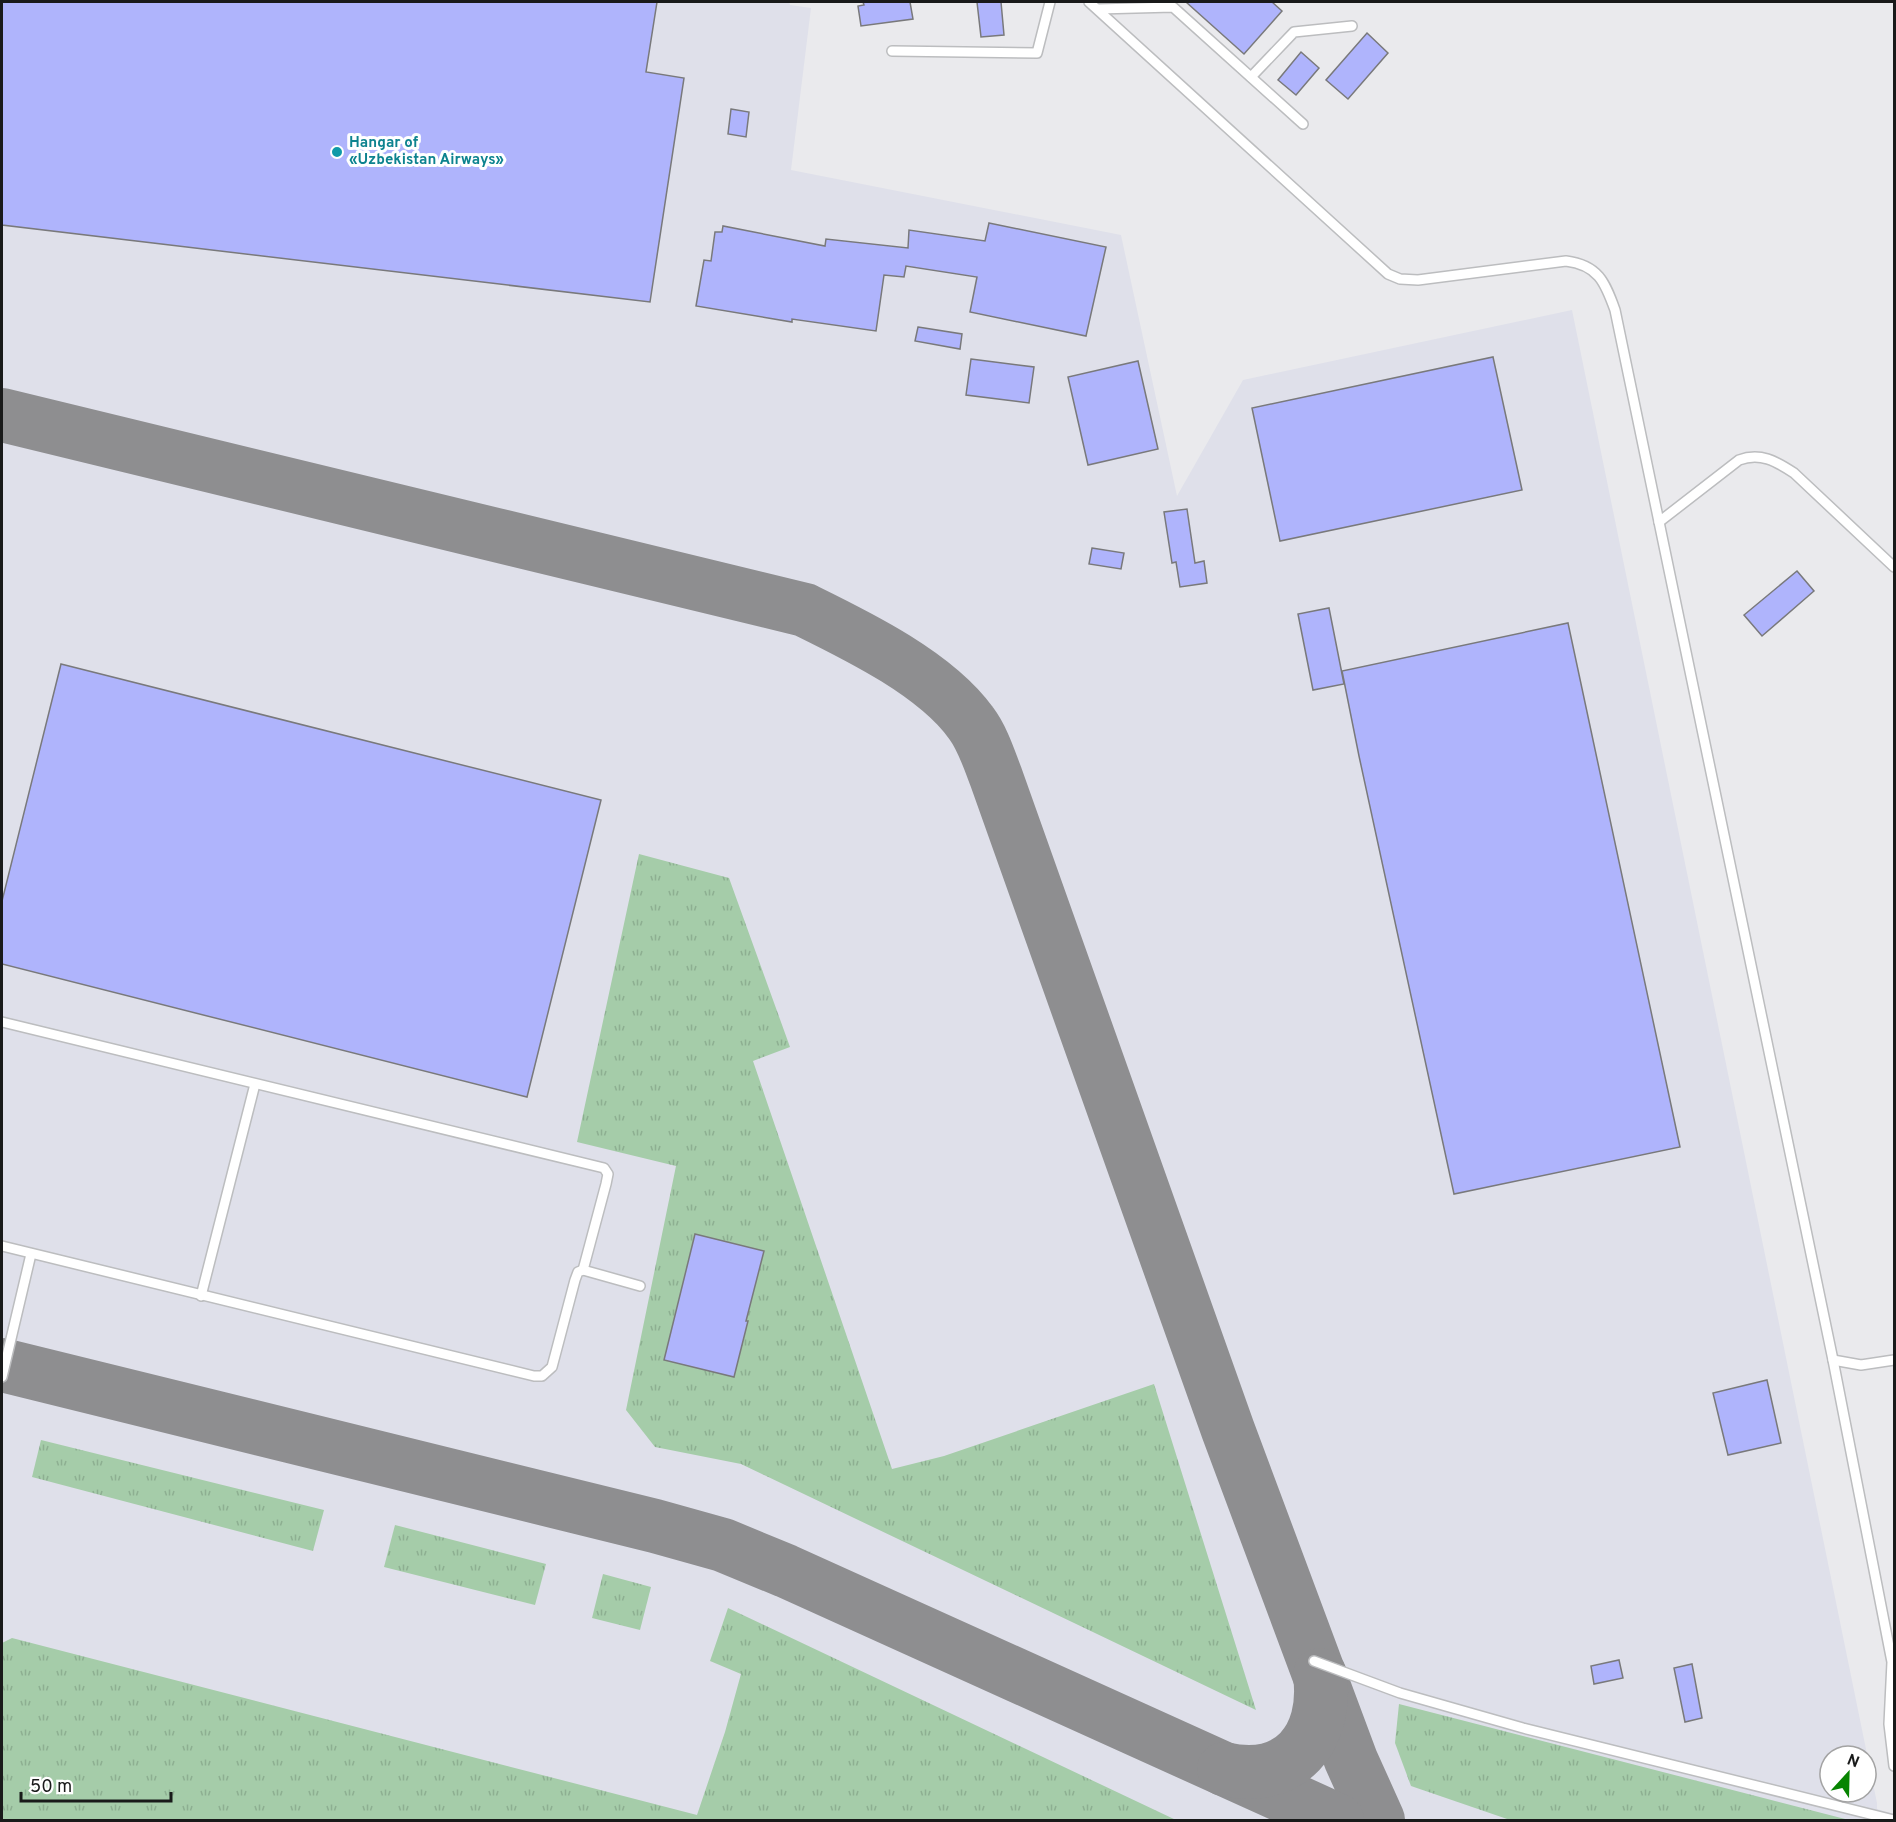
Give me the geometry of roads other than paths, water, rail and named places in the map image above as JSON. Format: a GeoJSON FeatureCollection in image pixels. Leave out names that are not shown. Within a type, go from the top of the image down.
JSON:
{"type":"FeatureCollection","features":[{"type":"Feature","properties":{"kind":"lane"},"geometry":{"type":"LineString","coordinates":[[892,51],[1037,52],[1050,2]]}},
{"type":"Feature","properties":{"kind":"lane"},"geometry":{"type":"LineString","coordinates":[[1089,2],[1369,259],[1395,278],[1418,280],[1566,261],[1581,263],[1593,270],[1603,281],[1615,310],[1833,1360],[1893,1662],[1889,1724],[1894,1766]]}},
{"type":"Feature","properties":{"kind":"lane"},"geometry":{"type":"LineString","coordinates":[[1098,9],[1173,7],[1304,124]]}},
{"type":"Feature","properties":{"kind":"lane"},"geometry":{"type":"LineString","coordinates":[[1251,77],[1294,32],[1352,26]]}},
{"type":"Feature","properties":{"kind":"lane"},"geometry":{"type":"LineString","coordinates":[[1659,522],[1739,460],[1749,456],[1759,456],[1781,464],[1794,473],[1894,567]]}},
{"type":"Feature","properties":{"kind":"lane"},"geometry":{"type":"LineString","coordinates":[[2,1022],[604,1168],[608,1174],[584,1270]]}},
{"type":"Feature","properties":{"kind":"lane"},"geometry":{"type":"LineString","coordinates":[[201,1296],[255,1083]]}},
{"type":"Feature","properties":{"kind":"lane"},"geometry":{"type":"LineString","coordinates":[[2,1246],[511,1372],[542,1376],[552,1368],[578,1272],[584,1270],[640,1286]]}},
{"type":"Feature","properties":{"kind":"lane"},"geometry":{"type":"LineString","coordinates":[[2,1377],[31,1254]]}},
{"type":"Feature","properties":{"kind":"lane"},"geometry":{"type":"LineString","coordinates":[[1833,1360],[1861,1365],[1894,1360]]}},
{"type":"Feature","properties":{"kind":"lane"},"geometry":{"type":"LineString","coordinates":[[1314,1661],[1400,1693],[1523,1728],[1894,1821]]}},
{"type":"Feature","properties":{"kind":"place","name":"Hangar of «Uzbekistan Airways»"},"geometry":{"type":"Point","coordinates":[337,152]}}]}
